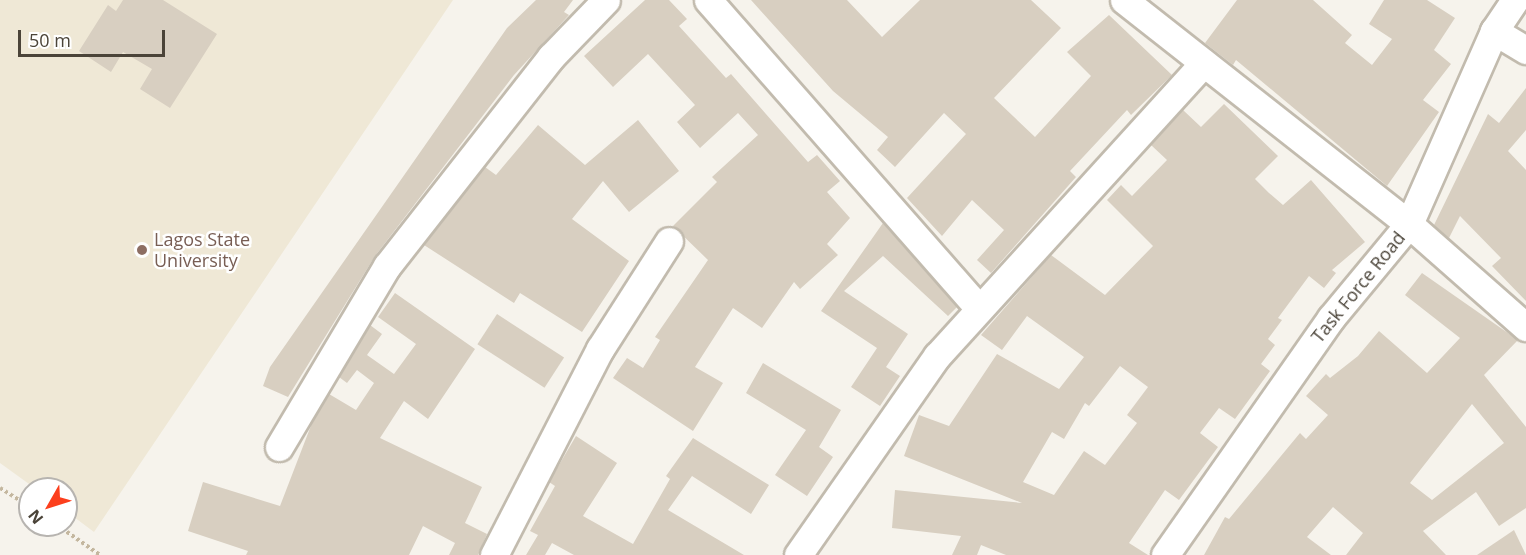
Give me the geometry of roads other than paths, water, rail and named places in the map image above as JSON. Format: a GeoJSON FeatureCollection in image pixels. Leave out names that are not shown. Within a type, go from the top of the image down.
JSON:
{"type":"FeatureCollection","features":[{"type":"Feature","properties":{"kind":"street"},"geometry":{"type":"LineString","coordinates":[[279,447],[387,266],[552,57],[606,0]]}},
{"type":"Feature","properties":{"kind":"street"},"geometry":{"type":"LineString","coordinates":[[708,0],[978,307]]}},
{"type":"Feature","properties":{"kind":"street"},"geometry":{"type":"LineString","coordinates":[[1124,0],[1409,224],[1526,327]]}},
{"type":"Feature","properties":{"kind":"street"},"geometry":{"type":"LineString","coordinates":[[1500,12],[1526,50]]}},
{"type":"Feature","properties":{"kind":"street","name":"Task Force Road"},"geometry":{"type":"LineString","coordinates":[[1165,555],[1303,356],[1409,224],[1500,12]]}},
{"type":"Feature","properties":{"kind":"street"},"geometry":{"type":"LineString","coordinates":[[798,555],[937,356],[978,307],[1204,63]]}},
{"type":"Feature","properties":{"kind":"street"},"geometry":{"type":"LineString","coordinates":[[494,555],[600,349],[669,241]]}},
{"type":"Feature","properties":{"kind":"place","name":"Lagos State University"},"geometry":{"type":"Point","coordinates":[142,250]}}]}
